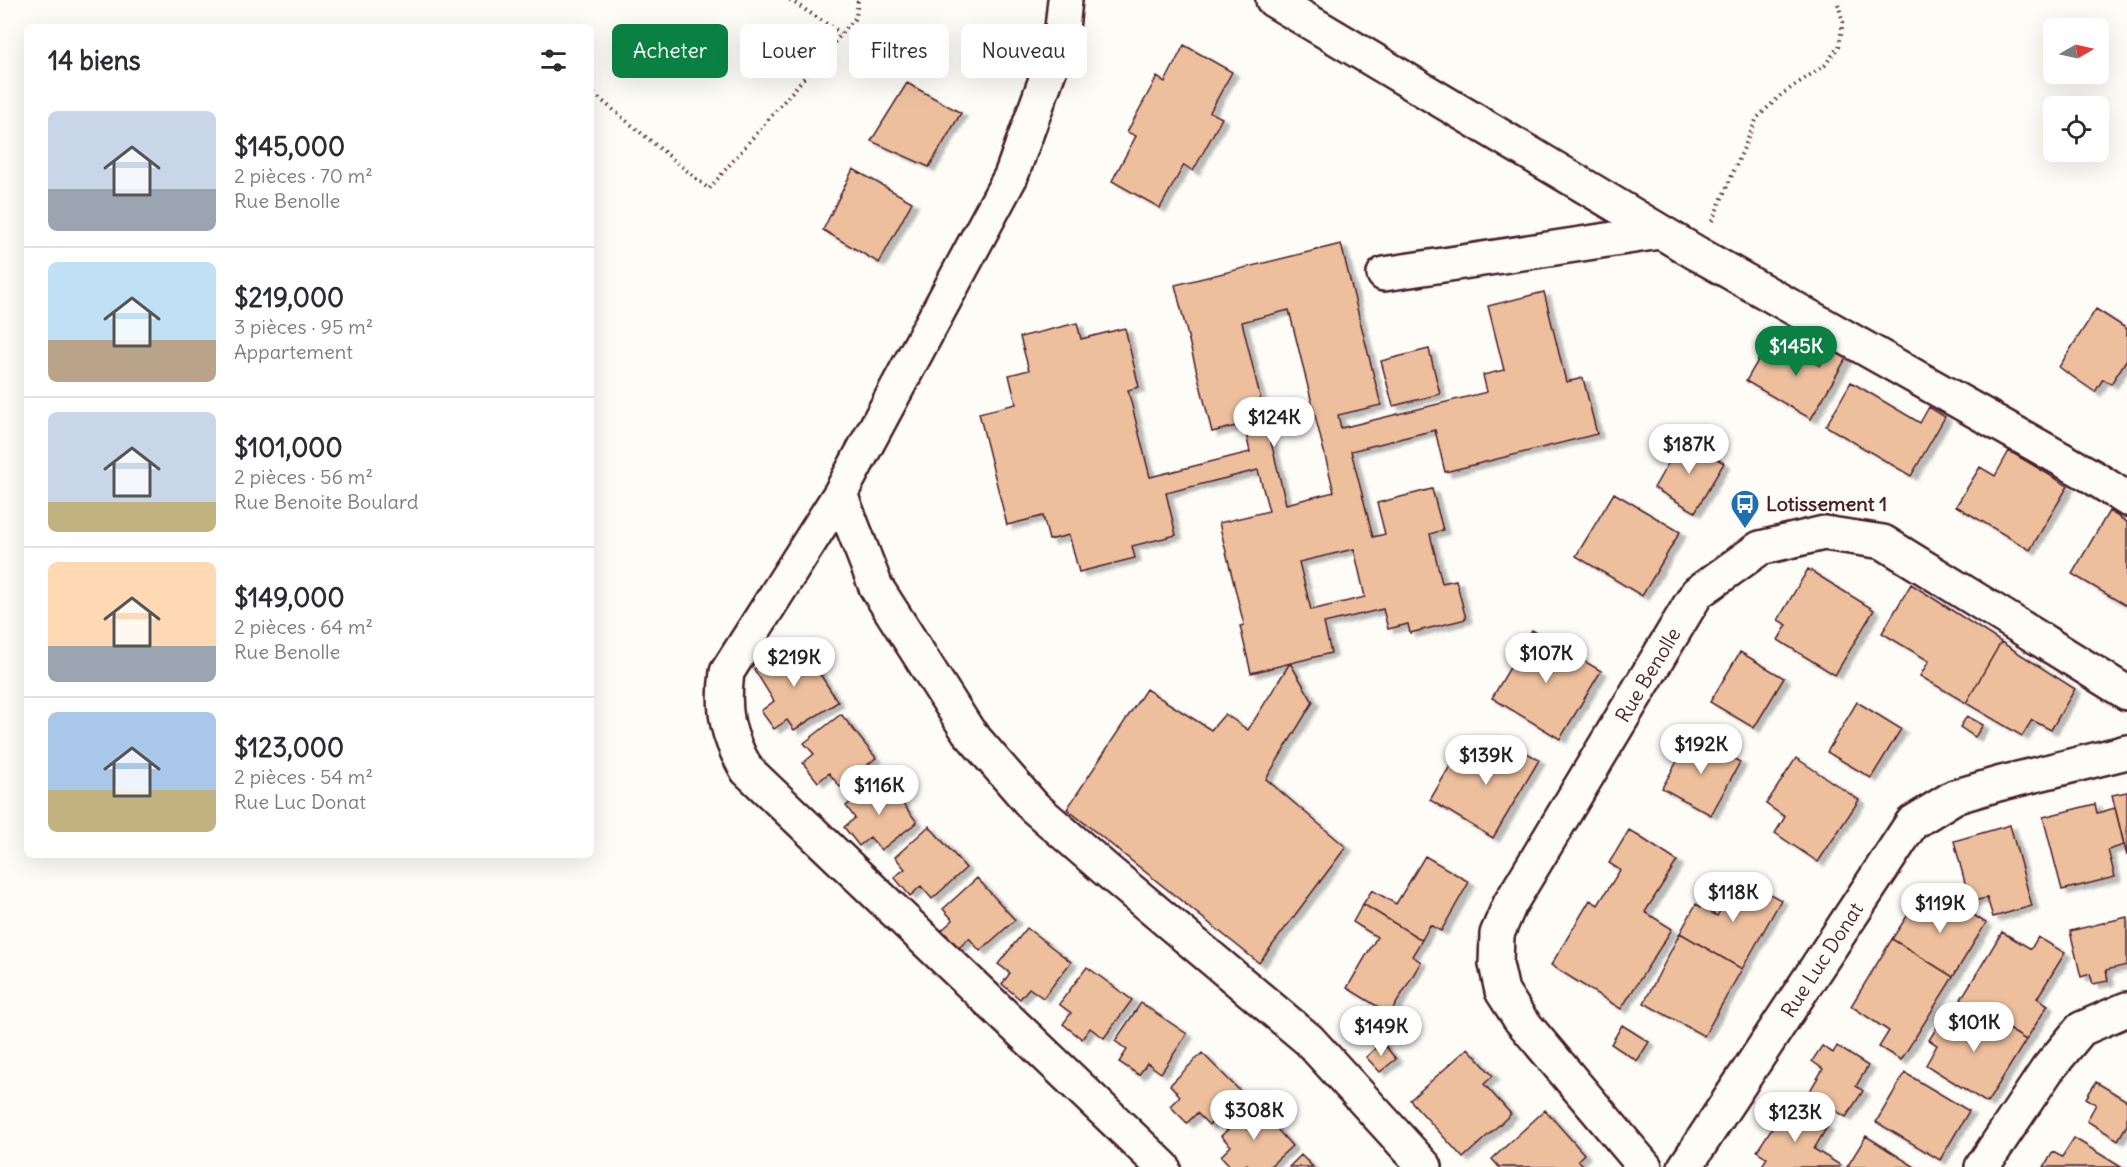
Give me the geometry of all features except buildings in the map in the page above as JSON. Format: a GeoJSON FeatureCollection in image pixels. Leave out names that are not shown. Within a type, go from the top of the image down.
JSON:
{"type":"FeatureCollection","features":[{"type":"Feature","properties":{"kind":"street"},"geometry":{"type":"LineString","coordinates":[[1065,0],[1061,38],[1011,177],[840,494],[728,672],[724,698],[734,748],[747,770],[1163,1167]]}},
{"type":"Feature","properties":{"kind":"street"},"geometry":{"type":"LineString","coordinates":[[1273,0],[1660,232],[2093,477],[2127,499]]}},
{"type":"Feature","properties":{"kind":"street"},"geometry":{"type":"LineString","coordinates":[[1384,274],[1660,232]]}},
{"type":"Feature","properties":{"kind":"street"},"geometry":{"type":"LineString","coordinates":[[840,494],[876,587],[968,731],[1034,807],[1309,1040],[1425,1167]]}},
{"type":"Feature","properties":{"kind":"street","name":"Rue Benolle"},"geometry":{"type":"LineString","coordinates":[[1645,1167],[1520,1019],[1502,991],[1496,964],[1497,934],[1510,904],[1698,593],[1760,548],[1824,533],[1883,542],[2127,693]]}},
{"type":"Feature","properties":{"kind":"street","name":"Rue Luc Donat"},"geometry":{"type":"LineString","coordinates":[[1685,1167],[1912,824],[1954,797],[2127,752]]}},
{"type":"Feature","properties":{"kind":"street"},"geometry":{"type":"LineString","coordinates":[[1982,1167],[2047,1070],[2081,1029],[2127,1009]]}},
{"type":"Feature","properties":{"kind":"path"},"geometry":{"type":"LineString","coordinates":[[790,0],[842,33]]}},
{"type":"Feature","properties":{"kind":"path"},"geometry":{"type":"LineString","coordinates":[[594,94],[709,189],[856,17],[858,0]]}},
{"type":"Feature","properties":{"kind":"path"},"geometry":{"type":"LineString","coordinates":[[1698,254],[1757,118],[1782,94],[1825,65],[1839,46],[1843,22],[1837,0]]}},
{"type":"Feature","properties":{"kind":"place","name":"Lotissement 1"},"geometry":{"type":"Point","coordinates":[1745,530]}}]}
